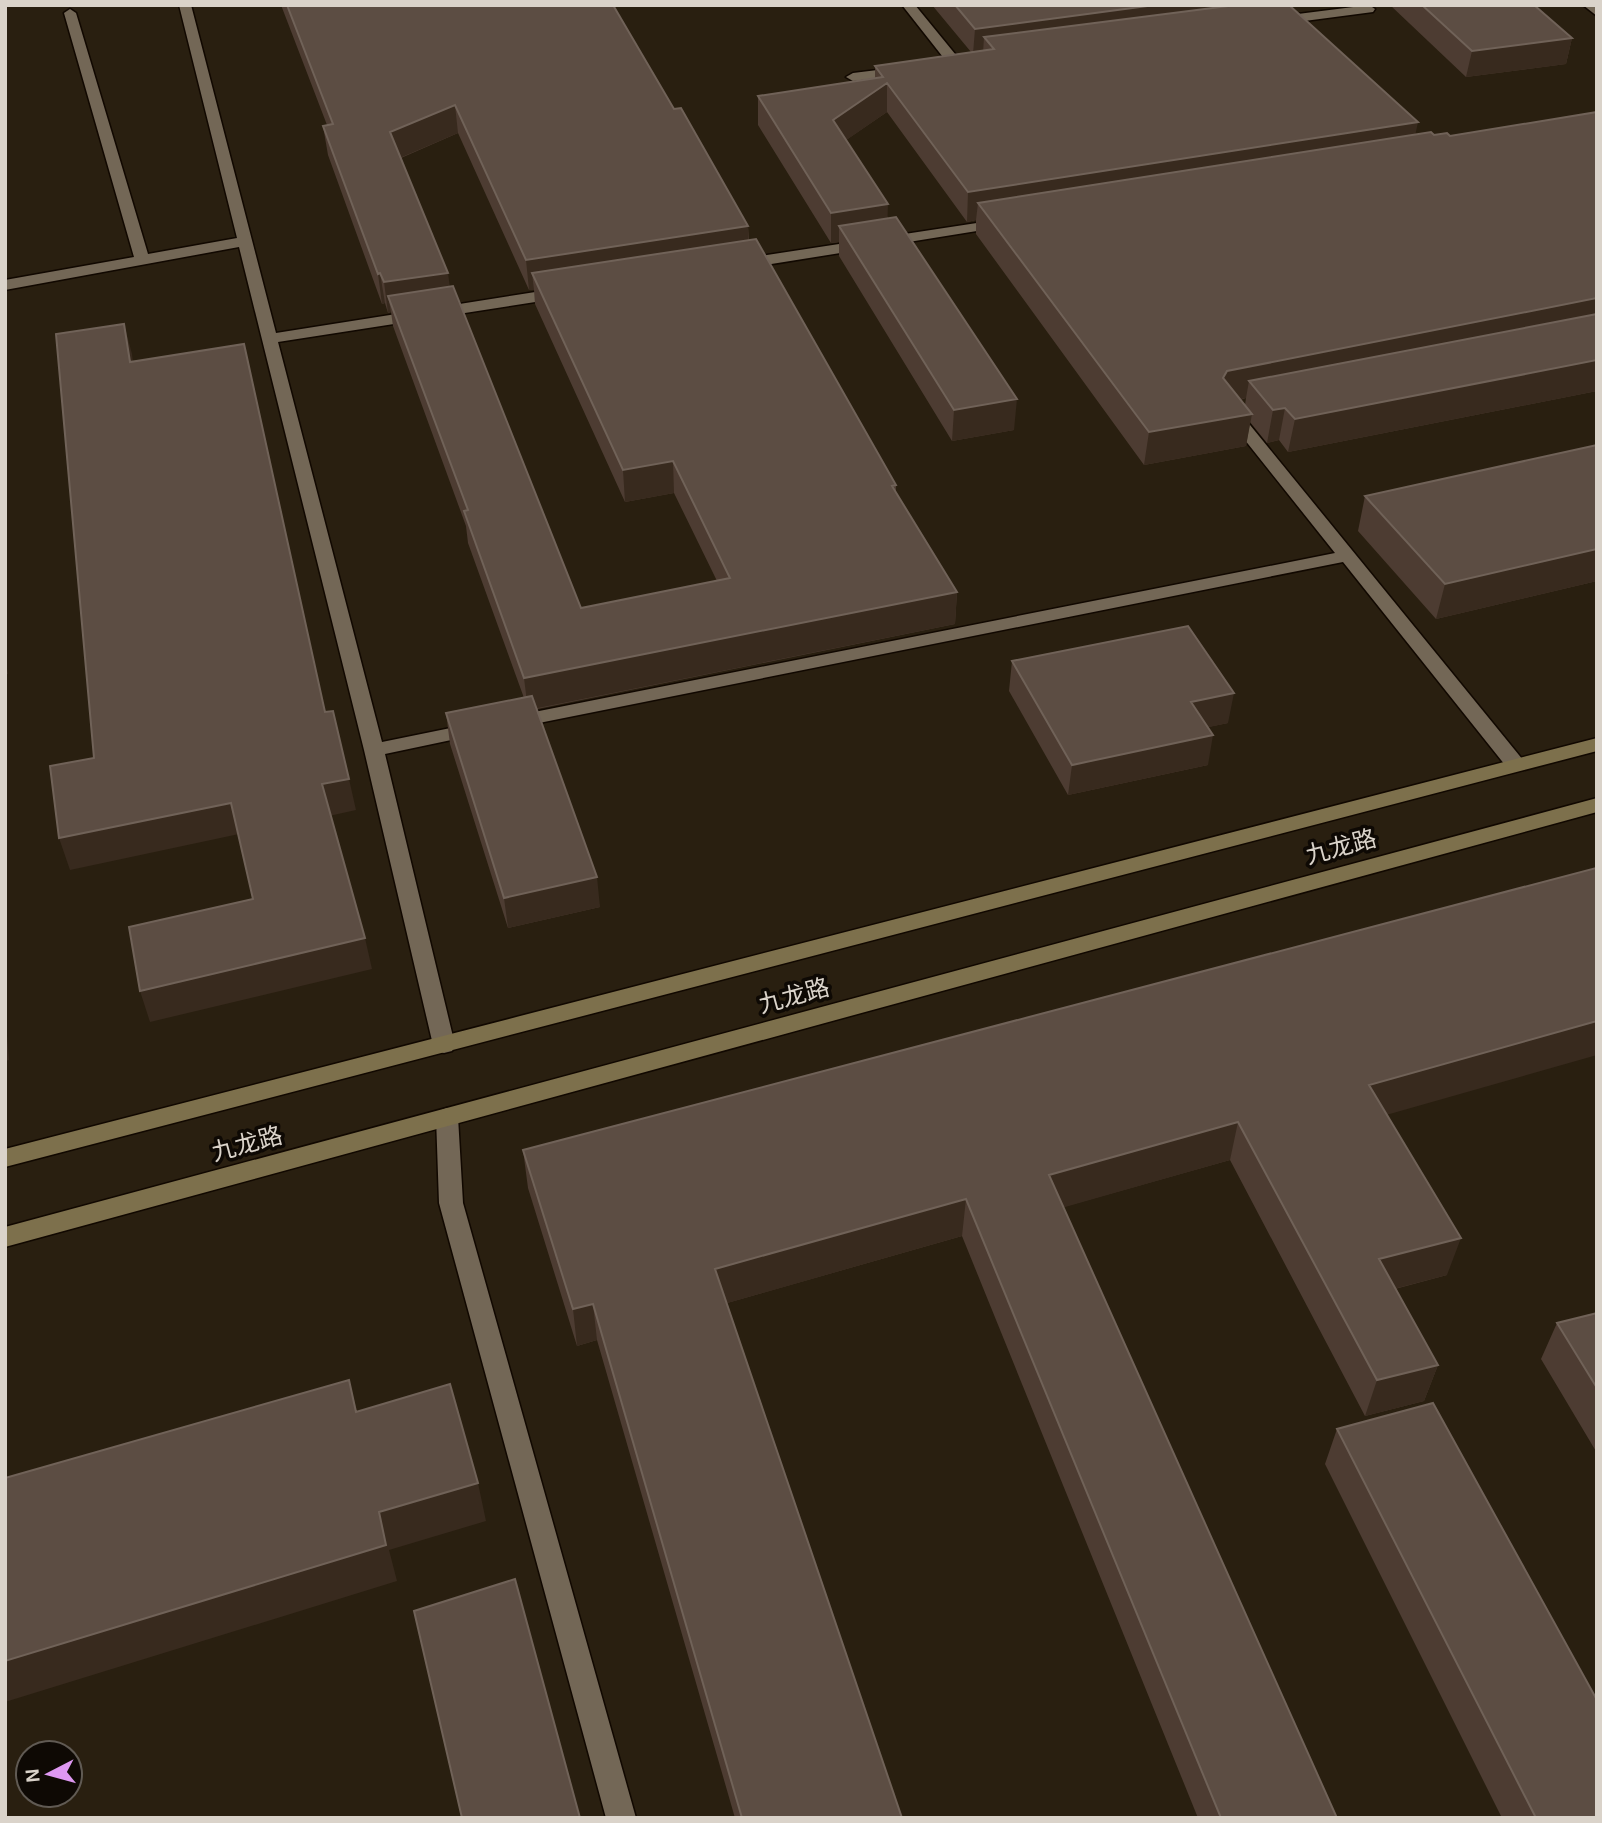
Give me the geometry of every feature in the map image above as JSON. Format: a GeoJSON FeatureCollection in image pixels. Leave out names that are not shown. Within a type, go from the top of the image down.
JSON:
{"type":"FeatureCollection","features":[{"type":"Feature","properties":{"kind":"main road","name":"九龙路"},"geometry":{"type":"LineString","coordinates":[[5,1158],[1597,744]]}},
{"type":"Feature","properties":{"kind":"main road","name":"九龙路"},"geometry":{"type":"LineString","coordinates":[[5,1237],[1597,805]]}},
{"type":"Feature","properties":{"kind":"street"},"geometry":{"type":"LineString","coordinates":[[185,5],[374,750],[444,1045]]}},
{"type":"Feature","properties":{"kind":"street"},"geometry":{"type":"LineString","coordinates":[[908,5],[955,63]]}},
{"type":"Feature","properties":{"kind":"street"},"geometry":{"type":"LineString","coordinates":[[1590,5],[1597,12]]}},
{"type":"Feature","properties":{"kind":"street"},"geometry":{"type":"LineString","coordinates":[[1259,23],[1369,9]]}},
{"type":"Feature","properties":{"kind":"street"},"geometry":{"type":"LineString","coordinates":[[70,13],[142,260]]}},
{"type":"Feature","properties":{"kind":"street"},"geometry":{"type":"LineString","coordinates":[[853,78],[917,68]]}},
{"type":"Feature","properties":{"kind":"street"},"geometry":{"type":"LineString","coordinates":[[726,267],[1016,221]]}},
{"type":"Feature","properties":{"kind":"street"},"geometry":{"type":"LineString","coordinates":[[5,285],[245,240]]}},
{"type":"Feature","properties":{"kind":"street"},"geometry":{"type":"LineString","coordinates":[[269,339],[573,291]]}},
{"type":"Feature","properties":{"kind":"street"},"geometry":{"type":"LineString","coordinates":[[1241,407],[1228,409],[1516,765]]}},
{"type":"Feature","properties":{"kind":"street"},"geometry":{"type":"LineString","coordinates":[[374,750],[1346,556]]}},
{"type":"Feature","properties":{"kind":"street"},"geometry":{"type":"LineString","coordinates":[[447,1117],[451,1203],[621,1818]]}},
{"type":"Feature","properties":{"kind":"building"},"geometry":{"type":"Polygon","coordinates":[[[287,5],[613,5],[674,109],[681,108],[748,226],[526,260],[455,105],[390,132],[448,273],[384,282],[380,273],[378,274],[323,126],[333,124],[287,5]]]}},
{"type":"Feature","properties":{"kind":"building"},"geometry":{"type":"Polygon","coordinates":[[[955,5],[1155,5],[975,29],[955,5]]]}},
{"type":"Feature","properties":{"kind":"building"},"geometry":{"type":"Polygon","coordinates":[[[1236,5],[1289,5],[1418,122],[968,192],[887,83],[833,120],[888,204],[831,213],[758,96],[883,77],[875,66],[994,49],[984,37],[1236,5]]]}},
{"type":"Feature","properties":{"kind":"building"},"geometry":{"type":"Polygon","coordinates":[[[1422,5],[1534,5],[1572,38],[1472,51],[1422,5]]]}},
{"type":"Feature","properties":{"kind":"building"},"geometry":{"type":"Polygon","coordinates":[[[1597,112],[1597,298],[1227,371],[1223,378],[1252,414],[1149,432],[978,203],[1431,132],[1434,135],[1447,133],[1450,136],[1597,112]]]}},
{"type":"Feature","properties":{"kind":"building"},"geometry":{"type":"Polygon","coordinates":[[[896,217],[1017,399],[954,410],[839,226],[896,217]]]}},
{"type":"Feature","properties":{"kind":"building"},"geometry":{"type":"Polygon","coordinates":[[[756,239],[896,485],[892,486],[957,592],[524,678],[464,511],[468,510],[388,296],[453,286],[581,608],[730,578],[673,461],[623,470],[532,273],[756,239]]]}},
{"type":"Feature","properties":{"kind":"building"},"geometry":{"type":"Polygon","coordinates":[[[1597,314],[1597,360],[1295,419],[1285,408],[1273,410],[1249,381],[1597,314]]]}},
{"type":"Feature","properties":{"kind":"building"},"geometry":{"type":"Polygon","coordinates":[[[124,324],[130,362],[244,344],[325,712],[333,711],[349,779],[322,784],[365,938],[140,991],[129,927],[253,899],[231,803],[59,838],[50,766],[94,758],[56,334],[124,324]]]}},
{"type":"Feature","properties":{"kind":"building"},"geometry":{"type":"Polygon","coordinates":[[[1597,445],[1597,549],[1445,584],[1365,496],[1597,445]]]}},
{"type":"Feature","properties":{"kind":"building"},"geometry":{"type":"Polygon","coordinates":[[[1188,626],[1234,693],[1191,702],[1213,735],[1072,765],[1012,661],[1188,626]]]}},
{"type":"Feature","properties":{"kind":"building"},"geometry":{"type":"Polygon","coordinates":[[[532,696],[597,877],[504,898],[446,713],[532,696]]]}},
{"type":"Feature","properties":{"kind":"building"},"geometry":{"type":"Polygon","coordinates":[[[1596,868],[1597,1021],[1369,1085],[1461,1238],[1379,1259],[1438,1365],[1377,1380],[1238,1122],[1049,1175],[1337,1818],[1221,1818],[966,1199],[715,1269],[902,1818],[742,1818],[593,1304],[573,1309],[523,1150],[1596,868]]]}},
{"type":"Feature","properties":{"kind":"building"},"geometry":{"type":"Polygon","coordinates":[[[1597,1313],[1597,1388],[1557,1323],[1597,1313]]]}},
{"type":"Feature","properties":{"kind":"building"},"geometry":{"type":"Polygon","coordinates":[[[349,1380],[356,1412],[450,1384],[478,1483],[379,1512],[386,1545],[5,1661],[5,1478],[349,1380]]]}},
{"type":"Feature","properties":{"kind":"building"},"geometry":{"type":"Polygon","coordinates":[[[1433,1403],[1597,1700],[1597,1818],[1536,1818],[1337,1429],[1433,1403]]]}},
{"type":"Feature","properties":{"kind":"building"},"geometry":{"type":"Polygon","coordinates":[[[515,1579],[580,1818],[462,1818],[414,1611],[515,1579]]]}}]}
